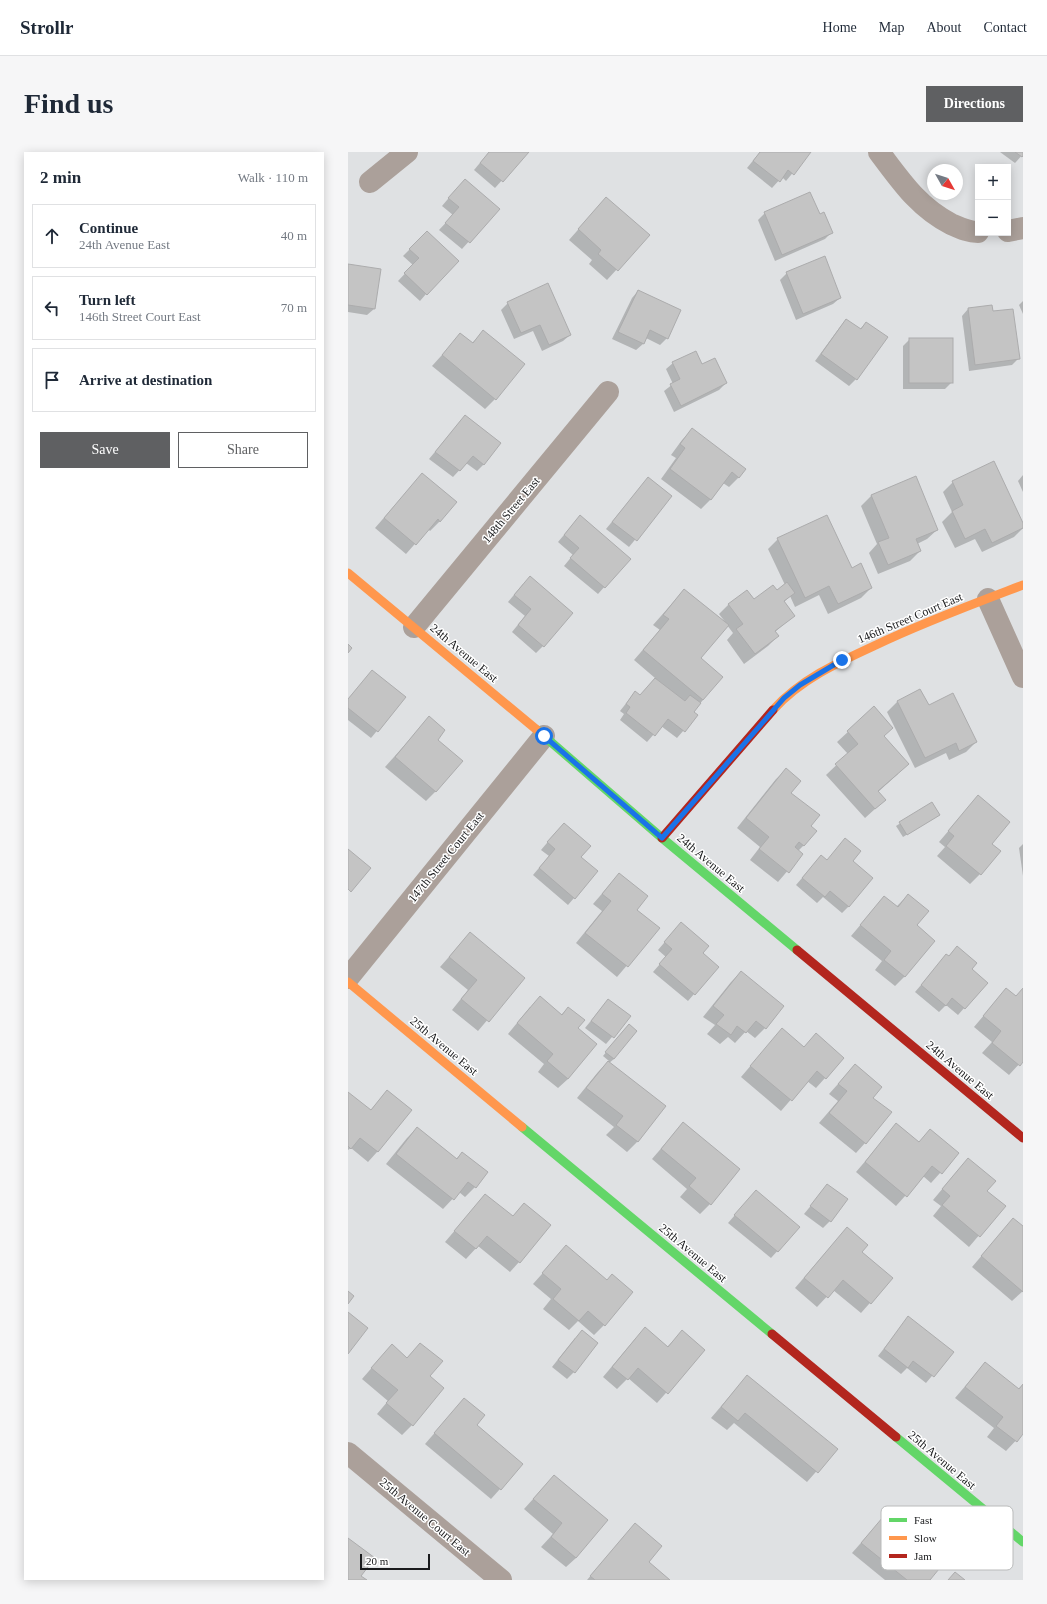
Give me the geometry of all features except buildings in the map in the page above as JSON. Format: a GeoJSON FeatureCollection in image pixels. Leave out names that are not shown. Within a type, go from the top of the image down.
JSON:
{"type":"FeatureCollection","features":[{"type":"Feature","properties":{"kind":"street"},"geometry":{"type":"LineString","coordinates":[[370,182],[407,152]]}},
{"type":"Feature","properties":{"kind":"street"},"geometry":{"type":"LineString","coordinates":[[879,152],[908,192],[919,202],[939,217],[961,229],[975,231]]}},
{"type":"Feature","properties":{"kind":"street"},"geometry":{"type":"LineString","coordinates":[[1011,231],[1023,228]]}},
{"type":"Feature","properties":{"kind":"street","name":"148th Street East"},"geometry":{"type":"LineString","coordinates":[[414,628],[608,392]]}},
{"type":"Feature","properties":{"kind":"street","name":"24th Avenue East"},"geometry":{"type":"LineString","coordinates":[[348,573],[544,736],[662,838],[1023,1138]]}},
{"type":"Feature","properties":{"kind":"street","name":"146th Street Court East"},"geometry":{"type":"LineString","coordinates":[[662,838],[759,725],[784,698],[800,685],[842,660],[918,624],[1023,585]]}},
{"type":"Feature","properties":{"kind":"street"},"geometry":{"type":"LineString","coordinates":[[988,599],[1023,677]]}},
{"type":"Feature","properties":{"kind":"street","name":"147th Street Court East"},"geometry":{"type":"LineString","coordinates":[[348,978],[544,736]]}},
{"type":"Feature","properties":{"kind":"street","name":"25th Avenue East"},"geometry":{"type":"LineString","coordinates":[[348,982],[980,1506]]}},
{"type":"Feature","properties":{"kind":"street","name":"25th Avenue Court East"},"geometry":{"type":"LineString","coordinates":[[348,1453],[501,1580]]}},
{"type":"Feature","properties":{"kind":"street","name":"25th Avenue East"},"geometry":{"type":"LineString","coordinates":[[1013,1534],[1023,1542]]}},
{"type":"Feature","properties":{"kind":"traffic: fast"},"geometry":{"type":"LineString","coordinates":[[537,730],[662,838],[797,950]]}},
{"type":"Feature","properties":{"kind":"traffic: fast"},"geometry":{"type":"LineString","coordinates":[[522,1127],[772,1334]]}},
{"type":"Feature","properties":{"kind":"traffic: fast"},"geometry":{"type":"LineString","coordinates":[[896,1437],[979,1506]]}},
{"type":"Feature","properties":{"kind":"traffic: fast"},"geometry":{"type":"LineString","coordinates":[[1013,1534],[1023,1542]]}},
{"type":"Feature","properties":{"kind":"traffic: slow"},"geometry":{"type":"LineString","coordinates":[[348,573],[537,730]]}},
{"type":"Feature","properties":{"kind":"traffic: slow"},"geometry":{"type":"LineString","coordinates":[[773,710],[808,680],[848,658],[930,621],[1023,585]]}},
{"type":"Feature","properties":{"kind":"traffic: slow"},"geometry":{"type":"LineString","coordinates":[[348,982],[522,1127]]}},
{"type":"Feature","properties":{"kind":"traffic: jam"},"geometry":{"type":"LineString","coordinates":[[662,838],[773,710]]}},
{"type":"Feature","properties":{"kind":"traffic: jam"},"geometry":{"type":"LineString","coordinates":[[797,950],[1023,1138]]}},
{"type":"Feature","properties":{"kind":"traffic: jam"},"geometry":{"type":"LineString","coordinates":[[772,1334],[896,1437]]}},
{"type":"Feature","properties":{"kind":"route"},"geometry":{"type":"LineString","coordinates":[[544,736],[662,838],[784,698],[800,685],[842,660]]}}]}
